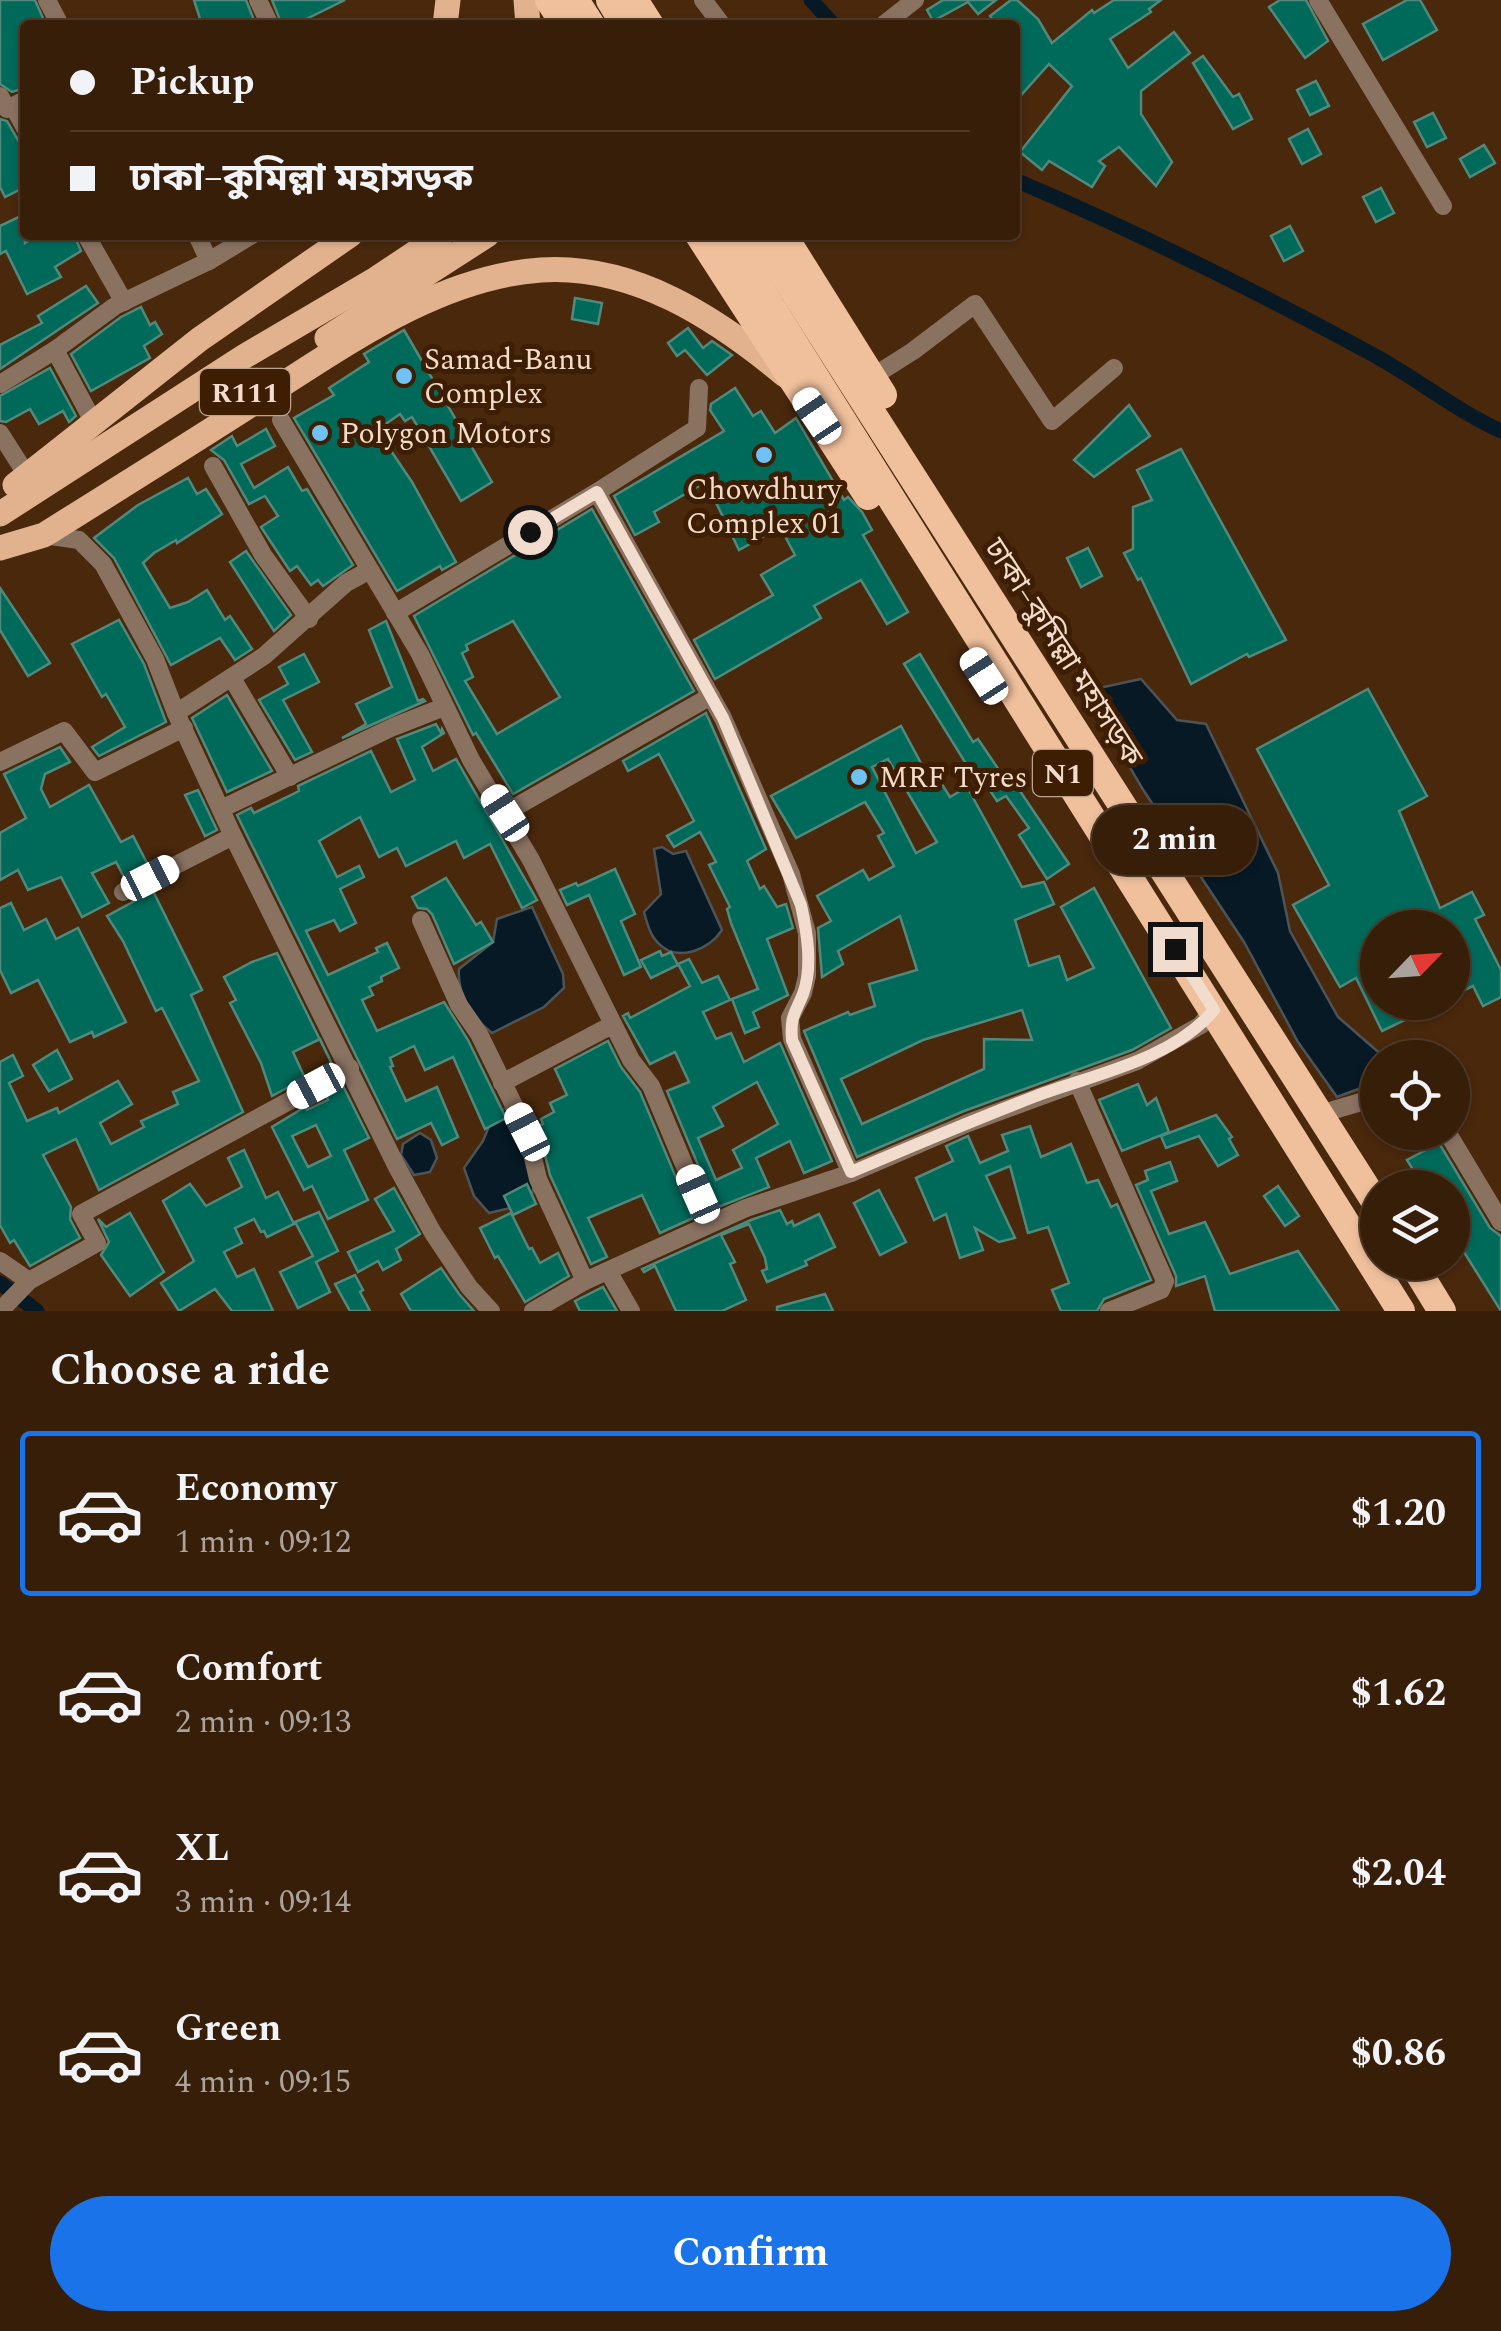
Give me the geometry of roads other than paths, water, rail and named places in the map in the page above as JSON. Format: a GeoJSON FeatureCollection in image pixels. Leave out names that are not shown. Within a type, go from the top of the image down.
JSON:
{"type":"FeatureCollection","features":[{"type":"Feature","properties":{"kind":"highway"},"geometry":{"type":"LineString","coordinates":[[703,240],[984,676],[1040,736]]}},
{"type":"Feature","properties":{"kind":"highway","name":"ঢাকা–কুমিল্লা মহাসড়ক"},"geometry":{"type":"LineString","coordinates":[[729,240],[1401,1311]]}},
{"type":"Feature","properties":{"kind":"highway","name":"ঢাকা–কুমিল্লা মহাসড়ক"},"geometry":{"type":"LineString","coordinates":[[761,240],[1360,1177]]}},
{"type":"Feature","properties":{"kind":"highway"},"geometry":{"type":"LineString","coordinates":[[786,240],[1015,605],[1064,711]]}},
{"type":"Feature","properties":{"kind":"highway"},"geometry":{"type":"LineString","coordinates":[[1423,1280],[1442,1311]]}},
{"type":"Feature","properties":{"kind":"main road","name":"R111"},"geometry":{"type":"LineString","coordinates":[[0,498],[200,339],[343,240]]}},
{"type":"Feature","properties":{"kind":"main road","name":"R111"},"geometry":{"type":"LineString","coordinates":[[0,514],[434,240]]}},
{"type":"Feature","properties":{"kind":"main road","name":"R111"},"geometry":{"type":"LineString","coordinates":[[0,545],[262,382],[479,240]]}},
{"type":"Feature","properties":{"kind":"main road","name":"R111"},"geometry":{"type":"LineString","coordinates":[[0,545],[44,535],[377,328],[452,292],[511,274],[573,271],[656,291],[720,325],[796,385]]}},
{"type":"Feature","properties":{"kind":"street"},"geometry":{"type":"LineString","coordinates":[[702,0],[718,20]]}},
{"type":"Feature","properties":{"kind":"street"},"geometry":{"type":"LineString","coordinates":[[889,20],[915,0]]}},
{"type":"Feature","properties":{"kind":"street"},"geometry":{"type":"LineString","coordinates":[[1318,0],[1443,206]]}},
{"type":"Feature","properties":{"kind":"street"},"geometry":{"type":"LineString","coordinates":[[89,240],[124,302]]}},
{"type":"Feature","properties":{"kind":"street"},"geometry":{"type":"LineString","coordinates":[[198,240],[209,261]]}},
{"type":"Feature","properties":{"kind":"street"},"geometry":{"type":"LineString","coordinates":[[0,384],[124,302],[244,240]]}},
{"type":"Feature","properties":{"kind":"street"},"geometry":{"type":"LineString","coordinates":[[872,377],[913,352],[975,304],[1052,421],[1114,368]]}},
{"type":"Feature","properties":{"kind":"street"},"geometry":{"type":"LineString","coordinates":[[55,350],[94,425]]}},
{"type":"Feature","properties":{"kind":"street"},"geometry":{"type":"LineString","coordinates":[[395,612],[697,428],[699,388]]}},
{"type":"Feature","properties":{"kind":"street"},"geometry":{"type":"LineString","coordinates":[[282,420],[420,654],[471,760],[505,813],[630,1060],[652,1086],[709,1224]]}},
{"type":"Feature","properties":{"kind":"street"},"geometry":{"type":"LineString","coordinates":[[0,433],[28,477]]}},
{"type":"Feature","properties":{"kind":"street"},"geometry":{"type":"LineString","coordinates":[[214,466],[264,556],[309,618]]}},
{"type":"Feature","properties":{"kind":"street"},"geometry":{"type":"LineString","coordinates":[[597,492],[711,696],[801,905],[807,934],[806,976],[803,993],[790,1018],[792,1040],[851,1172]]}},
{"type":"Feature","properties":{"kind":"street"},"geometry":{"type":"LineString","coordinates":[[44,535],[79,540],[103,564],[156,659],[233,836],[398,1169],[433,1233],[469,1287],[491,1311]]}},
{"type":"Feature","properties":{"kind":"street"},"geometry":{"type":"LineString","coordinates":[[0,762],[64,731],[96,772],[180,721],[264,656],[346,583],[368,571]]}},
{"type":"Feature","properties":{"kind":"street"},"geometry":{"type":"LineString","coordinates":[[232,678],[290,777]]}},
{"type":"Feature","properties":{"kind":"street"},"geometry":{"type":"LineString","coordinates":[[505,813],[711,696]]}},
{"type":"Feature","properties":{"kind":"street"},"geometry":{"type":"LineString","coordinates":[[221,809],[444,707]]}},
{"type":"Feature","properties":{"kind":"street"},"geometry":{"type":"LineString","coordinates":[[123,892],[233,836]]}},
{"type":"Feature","properties":{"kind":"street"},"geometry":{"type":"LineString","coordinates":[[421,920],[459,1005],[479,1034],[527,1132],[538,1180],[586,1281]]}},
{"type":"Feature","properties":{"kind":"street"},"geometry":{"type":"LineString","coordinates":[[534,1311],[586,1281],[709,1224],[1137,1060],[1201,1025],[1214,1010]]}},
{"type":"Feature","properties":{"kind":"street"},"geometry":{"type":"LineString","coordinates":[[502,1083],[612,1025]]}},
{"type":"Feature","properties":{"kind":"street"},"geometry":{"type":"LineString","coordinates":[[0,1311],[28,1282],[97,1242],[81,1214],[350,1068]]}},
{"type":"Feature","properties":{"kind":"street"},"geometry":{"type":"LineString","coordinates":[[1077,1081],[1165,1281],[1161,1290],[1109,1311]]}},
{"type":"Feature","properties":{"kind":"street"},"geometry":{"type":"LineString","coordinates":[[1320,1114],[1360,1102]]}},
{"type":"Feature","properties":{"kind":"street"},"geometry":{"type":"LineString","coordinates":[[1458,1150],[1501,1222]]}},
{"type":"Feature","properties":{"kind":"street"},"geometry":{"type":"LineString","coordinates":[[0,1261],[28,1282]]}},
{"type":"Feature","properties":{"kind":"street"},"geometry":{"type":"LineString","coordinates":[[608,1271],[631,1311]]}},
{"type":"Feature","properties":{"kind":"water"},"geometry":{"type":"Polygon","coordinates":[[[1141,679],[1177,720],[1206,724],[1278,873],[1290,931],[1338,1017],[1364,1040],[1360,1040],[1360,1088],[1337,1097],[1298,1042],[1244,942],[1142,788],[1085,691],[1141,679]]]}},
{"type":"Feature","properties":{"kind":"water"},"geometry":{"type":"Polygon","coordinates":[[[662,847],[673,854],[686,851],[722,930],[701,948],[683,953],[666,949],[653,936],[646,920],[644,912],[661,894],[654,849],[662,847]]]}},
{"type":"Feature","properties":{"kind":"water"},"geometry":{"type":"Polygon","coordinates":[[[532,907],[563,974],[564,988],[544,1007],[492,1033],[467,1004],[460,987],[459,969],[493,942],[497,919],[532,907]]]}},
{"type":"Feature","properties":{"kind":"water"},"geometry":{"type":"Polygon","coordinates":[[[507,1108],[534,1184],[532,1194],[514,1207],[489,1213],[474,1196],[464,1168],[483,1141],[494,1114],[507,1108]]]}},
{"type":"Feature","properties":{"kind":"water"},"geometry":{"type":"Polygon","coordinates":[[[420,1133],[431,1140],[437,1158],[430,1172],[414,1175],[401,1155],[403,1144],[420,1133]]]}},
{"type":"Feature","properties":{"kind":"waterway"},"geometry":{"type":"LineString","coordinates":[[811,0],[829,20]]}},
{"type":"Feature","properties":{"kind":"waterway"},"geometry":{"type":"LineString","coordinates":[[1020,182],[1283,307],[1387,362],[1501,431]]}},
{"type":"Feature","properties":{"kind":"waterway"},"geometry":{"type":"LineString","coordinates":[[0,1283],[37,1311]]}},
{"type":"Feature","properties":{"kind":"place","name":"Samad-Banu Complex"},"geometry":{"type":"Point","coordinates":[404,376]}},
{"type":"Feature","properties":{"kind":"place","name":"Polygon Motors"},"geometry":{"type":"Point","coordinates":[320,433]}},
{"type":"Feature","properties":{"kind":"place","name":"Chowdhury Complex 01"},"geometry":{"type":"Point","coordinates":[764,455]}},
{"type":"Feature","properties":{"kind":"place","name":"MRF Tyres"},"geometry":{"type":"Point","coordinates":[859,777]}}]}
